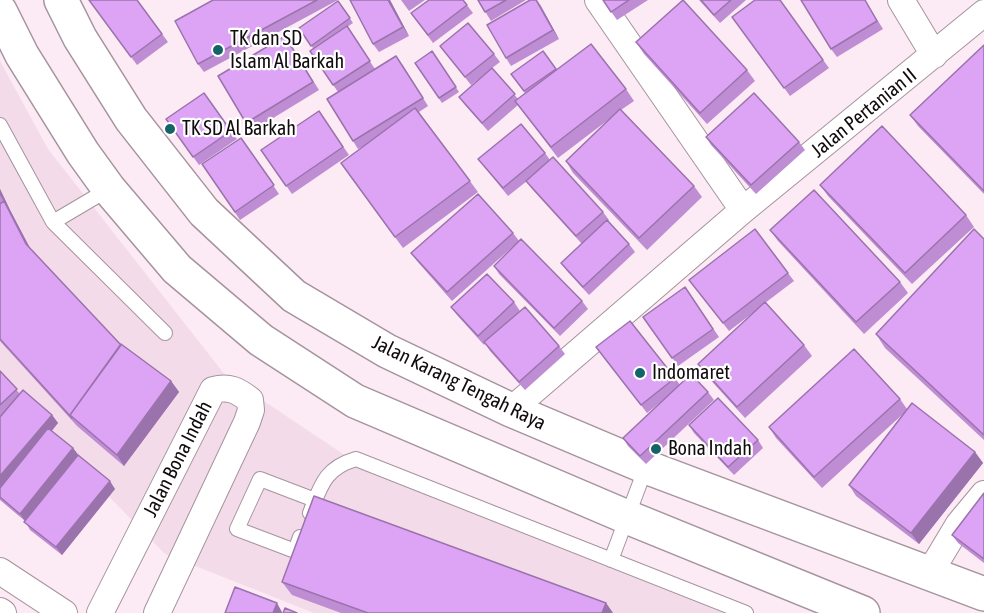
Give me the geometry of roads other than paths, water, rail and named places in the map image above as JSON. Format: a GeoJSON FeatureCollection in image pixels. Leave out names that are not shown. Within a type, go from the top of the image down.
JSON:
{"type":"FeatureCollection","features":[{"type":"Feature","properties":{"kind":"main road","name":"Jalan Karang Tengah Raya"},"geometry":{"type":"LineString","coordinates":[[61,0],[80,38],[131,119],[204,212],[294,296],[387,351],[511,410],[646,467],[984,594]]}},
{"type":"Feature","properties":{"kind":"main road"},"geometry":{"type":"LineString","coordinates":[[0,11],[28,65],[83,153],[110,189],[177,269],[261,340],[355,401],[627,517],[862,613]]}},
{"type":"Feature","properties":{"kind":"street"},"geometry":{"type":"LineString","coordinates":[[598,0],[742,210]]}},
{"type":"Feature","properties":{"kind":"street"},"geometry":{"type":"LineString","coordinates":[[901,0],[934,56]]}},
{"type":"Feature","properties":{"kind":"street","name":"Jalan Pertanian II"},"geometry":{"type":"LineString","coordinates":[[511,410],[742,210],[984,14]]}},
{"type":"Feature","properties":{"kind":"street","name":"Jalan Bona Indah"},"geometry":{"type":"LineString","coordinates":[[100,613],[213,390],[226,387],[239,391],[250,400],[251,410],[247,422],[157,613]]}},
{"type":"Feature","properties":{"kind":"street"},"geometry":{"type":"LineString","coordinates":[[929,574],[959,524],[984,494]]}},
{"type":"Feature","properties":{"kind":"street"},"geometry":{"type":"LineString","coordinates":[[0,571],[64,613]]}},
{"type":"Feature","properties":{"kind":"lane"},"geometry":{"type":"LineString","coordinates":[[0,125],[53,222],[165,333]]}},
{"type":"Feature","properties":{"kind":"lane"},"geometry":{"type":"LineString","coordinates":[[53,222],[110,189]]}},
{"type":"Feature","properties":{"kind":"lane"},"geometry":{"type":"LineString","coordinates":[[315,500],[260,479],[237,529],[295,551],[328,473],[344,462],[356,459],[746,613]]}},
{"type":"Feature","properties":{"kind":"lane"},"geometry":{"type":"LineString","coordinates":[[611,560],[646,467]]}},
{"type":"Feature","properties":{"kind":"place","name":"TK dan SD Islam Al Barkah"},"geometry":{"type":"Point","coordinates":[218,50]}},
{"type":"Feature","properties":{"kind":"place","name":"TK SD Al Barkah"},"geometry":{"type":"Point","coordinates":[170,129]}},
{"type":"Feature","properties":{"kind":"place","name":"Indomaret"},"geometry":{"type":"Point","coordinates":[640,373]}},
{"type":"Feature","properties":{"kind":"place","name":"Bona Indah"},"geometry":{"type":"Point","coordinates":[656,449]}}]}
